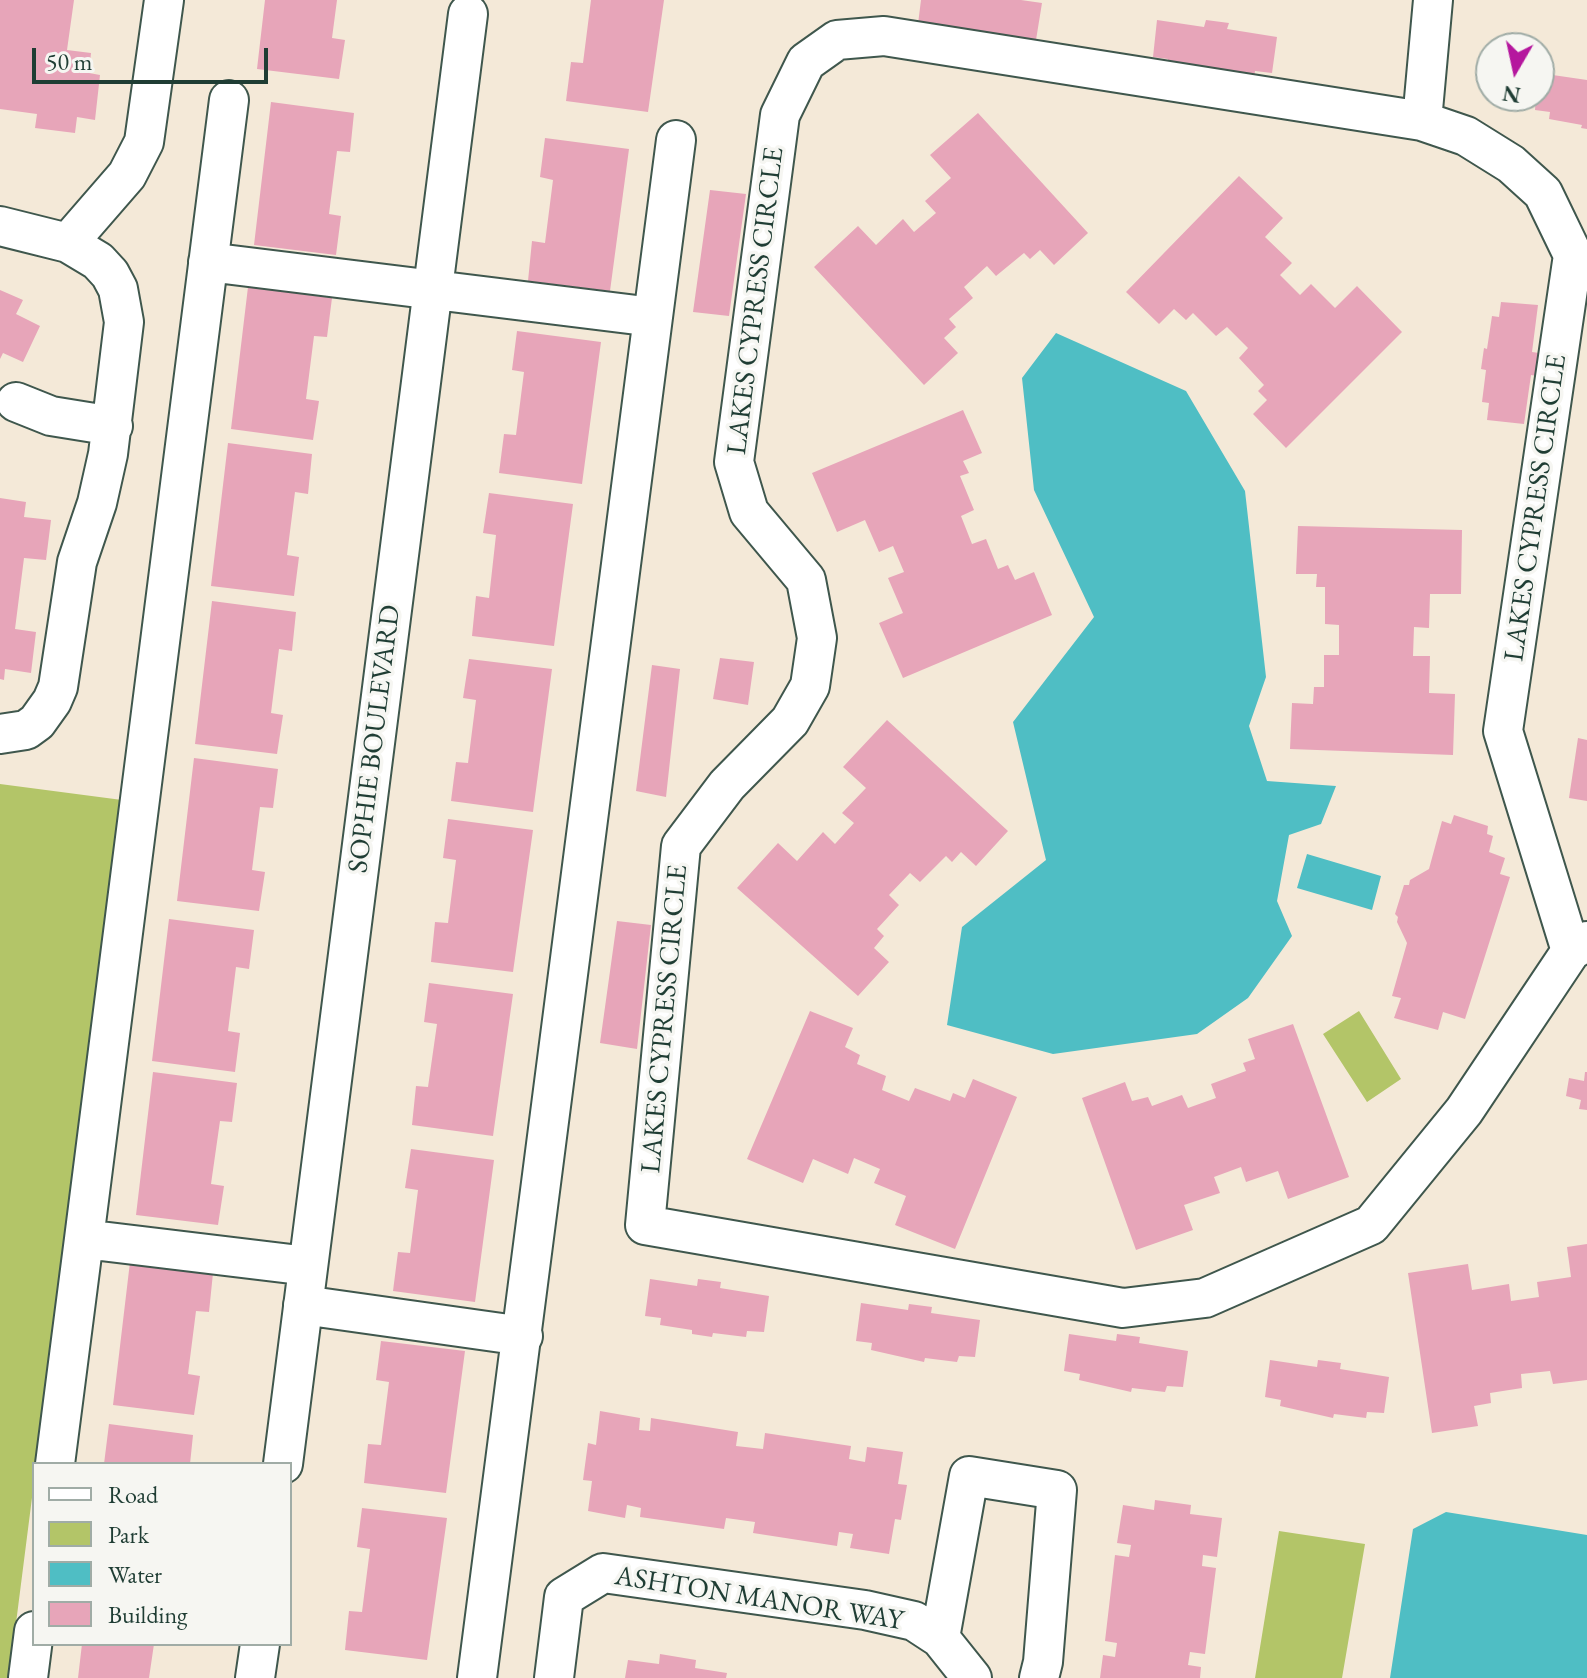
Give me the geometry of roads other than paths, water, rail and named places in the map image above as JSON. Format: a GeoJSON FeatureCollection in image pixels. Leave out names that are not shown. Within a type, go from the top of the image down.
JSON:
{"type":"FeatureCollection","features":[{"type":"Feature","properties":{"kind":"street"},"geometry":{"type":"LineString","coordinates":[[68,243],[127,175],[144,142],[164,0]]}},
{"type":"Feature","properties":{"kind":"street"},"geometry":{"type":"LineString","coordinates":[[1422,121],[1433,0]]}},
{"type":"Feature","properties":{"kind":"street","name":"SOPHIE BOULEVARD"},"geometry":{"type":"LineString","coordinates":[[283,1462],[468,14]]}},
{"type":"Feature","properties":{"kind":"street","name":"LAKES CYPRESS CIRCLE"},"geometry":{"type":"LineString","coordinates":[[884,36],[1422,121],[1466,136],[1511,164],[1543,193],[1573,255],[1503,731],[1579,946],[1464,1111],[1371,1225],[1205,1298],[1123,1308],[645,1225],[681,846],[727,785],[790,721],[810,686],[817,638],[806,580],[749,512],[734,462],[780,115],[806,62],[837,40],[884,36]]}},
{"type":"Feature","properties":{"kind":"street"},"geometry":{"type":"LineString","coordinates":[[55,1462],[229,100]]}},
{"type":"Feature","properties":{"kind":"street"},"geometry":{"type":"LineString","coordinates":[[477,1678],[676,140]]}},
{"type":"Feature","properties":{"kind":"street"},"geometry":{"type":"LineString","coordinates":[[0,226],[68,243],[98,261],[110,274],[123,304],[123,341],[113,426],[97,503],[77,562],[58,687],[37,722],[26,730],[0,734]]}},
{"type":"Feature","properties":{"kind":"street"},"geometry":{"type":"LineString","coordinates":[[208,262],[653,317]]}},
{"type":"Feature","properties":{"kind":"street"},"geometry":{"type":"LineString","coordinates":[[16,402],[51,416],[113,426]]}},
{"type":"Feature","properties":{"kind":"street"},"geometry":{"type":"LineString","coordinates":[[84,1239],[308,1266]]}},
{"type":"Feature","properties":{"kind":"street"},"geometry":{"type":"LineString","coordinates":[[303,1305],[523,1336]]}},
{"type":"Feature","properties":{"kind":"street","name":"ASHTON MANOR WAY"},"geometry":{"type":"LineString","coordinates":[[940,1638],[969,1476],[1057,1490],[1043,1662],[1039,1678]]}},
{"type":"Feature","properties":{"kind":"street","name":"ASHTON MANOR WAY"},"geometry":{"type":"LineString","coordinates":[[554,1678],[564,1597],[603,1573],[865,1610],[914,1621],[940,1638],[972,1678]]}},
{"type":"Feature","properties":{"kind":"street"},"geometry":{"type":"LineString","coordinates":[[28,1678],[32,1646]]}},
{"type":"Feature","properties":{"kind":"street"},"geometry":{"type":"LineString","coordinates":[[255,1678],[260,1646]]}},
{"type":"Feature","properties":{"kind":"water"},"geometry":{"type":"Polygon","coordinates":[[[1056,333],[1186,391],[1245,491],[1266,677],[1249,726],[1267,781],[1336,786],[1321,824],[1289,835],[1277,901],[1292,936],[1248,998],[1197,1034],[1053,1054],[947,1025],[962,927],[1046,860],[1013,722],[1094,617],[1034,490],[1022,378],[1056,333]]]}},
{"type":"Feature","properties":{"kind":"water"},"geometry":{"type":"Polygon","coordinates":[[[1307,854],[1381,876],[1372,910],[1297,888],[1307,854]]]}},
{"type":"Feature","properties":{"kind":"water"},"geometry":{"type":"Polygon","coordinates":[[[1446,1512],[1587,1535],[1587,1678],[1390,1678],[1413,1529],[1446,1512]]]}}]}
